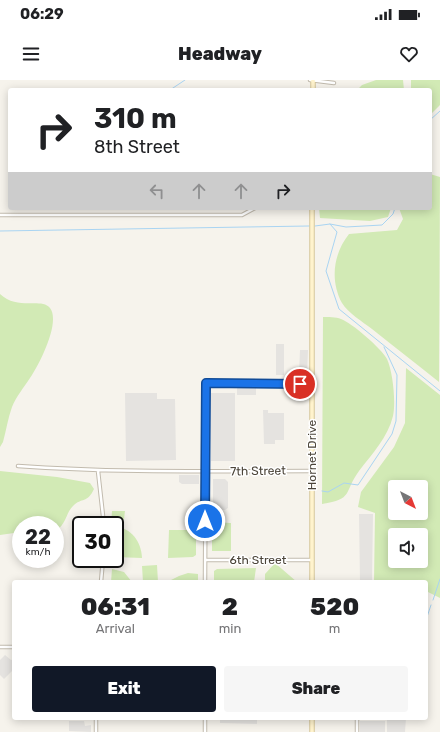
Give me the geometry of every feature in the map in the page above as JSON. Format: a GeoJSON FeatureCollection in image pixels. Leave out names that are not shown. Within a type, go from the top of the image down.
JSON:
{"type":"FeatureCollection","features":[{"type":"Feature","properties":{"kind":"main road","name":"Hornet Drive"},"geometry":{"type":"LineString","coordinates":[[312,210],[312,580]]}},
{"type":"Feature","properties":{"kind":"main road"},"geometry":{"type":"LineString","coordinates":[[312,720],[312,732]]}},
{"type":"Feature","properties":{"kind":"street"},"geometry":{"type":"LineString","coordinates":[[312,80],[334,83]]}},
{"type":"Feature","properties":{"kind":"street"},"geometry":{"type":"LineString","coordinates":[[0,215],[242,215],[251,210]]}},
{"type":"Feature","properties":{"kind":"street"},"geometry":{"type":"LineString","coordinates":[[205,580],[206,383],[312,384]]}},
{"type":"Feature","properties":{"kind":"street","name":"7th Street"},"geometry":{"type":"LineString","coordinates":[[18,466],[98,471],[205,472],[311,470]]}},
{"type":"Feature","properties":{"kind":"street"},"geometry":{"type":"LineString","coordinates":[[98,471],[103,516]]}},
{"type":"Feature","properties":{"kind":"street","name":"6th Street"},"geometry":{"type":"LineString","coordinates":[[205,560],[312,560]]}},
{"type":"Feature","properties":{"kind":"street"},"geometry":{"type":"LineString","coordinates":[[101,580],[102,568]]}},
{"type":"Feature","properties":{"kind":"street"},"geometry":{"type":"LineString","coordinates":[[0,647],[12,647]]}},
{"type":"Feature","properties":{"kind":"street"},"geometry":{"type":"LineString","coordinates":[[96,720],[96,732]]}},
{"type":"Feature","properties":{"kind":"street"},"geometry":{"type":"LineString","coordinates":[[205,720],[205,732]]}},
{"type":"Feature","properties":{"kind":"street"},"geometry":{"type":"LineString","coordinates":[[357,720],[357,732]]}},
{"type":"Feature","properties":{"kind":"green space"},"geometry":{"type":"Polygon","coordinates":[[[376,80],[403,80],[404,88],[359,88],[362,85],[376,80]]]}},
{"type":"Feature","properties":{"kind":"green space"},"geometry":{"type":"Polygon","coordinates":[[[411,80],[440,80],[440,105],[432,113],[432,88],[411,88],[411,80]]]}},
{"type":"Feature","properties":{"kind":"green space"},"geometry":{"type":"Polygon","coordinates":[[[432,175],[440,177],[439,382],[348,310],[338,295],[336,286],[335,268],[339,250],[349,234],[397,230],[403,219],[400,210],[432,210],[432,175]]]}},
{"type":"Feature","properties":{"kind":"green space"},"geometry":{"type":"Polygon","coordinates":[[[319,210],[390,210],[388,217],[370,221],[320,218],[319,210]]]}},
{"type":"Feature","properties":{"kind":"green space"},"geometry":{"type":"Polygon","coordinates":[[[0,294],[14,302],[46,305],[50,308],[53,314],[53,323],[48,343],[43,354],[12,407],[3,442],[0,447],[0,294]]]}},
{"type":"Feature","properties":{"kind":"green space"},"geometry":{"type":"Polygon","coordinates":[[[323,317],[332,317],[346,321],[366,336],[384,354],[391,372],[394,410],[391,424],[379,445],[359,471],[344,497],[339,500],[322,504],[323,317]]]}},
{"type":"Feature","properties":{"kind":"green space"},"geometry":{"type":"Polygon","coordinates":[[[406,368],[440,395],[440,598],[428,592],[428,580],[374,580],[375,513],[358,507],[361,492],[394,447],[405,423],[406,368]]]}},
{"type":"Feature","properties":{"kind":"green space"},"geometry":{"type":"Polygon","coordinates":[[[0,471],[57,477],[90,483],[94,489],[87,499],[76,503],[73,506],[64,521],[64,516],[12,516],[12,533],[0,535],[0,471]]]}},
{"type":"Feature","properties":{"kind":"green space"},"geometry":{"type":"Polygon","coordinates":[[[112,511],[125,511],[124,519],[124,516],[112,516],[112,511]]]}},
{"type":"Feature","properties":{"kind":"green space"},"geometry":{"type":"Polygon","coordinates":[[[212,522],[231,523],[231,551],[212,551],[212,522]]]}},
{"type":"Feature","properties":{"kind":"green space"},"geometry":{"type":"Polygon","coordinates":[[[124,529],[131,533],[138,541],[142,558],[124,557],[124,529]]]}},
{"type":"Feature","properties":{"kind":"green space"},"geometry":{"type":"Polygon","coordinates":[[[169,530],[196,530],[196,555],[193,557],[168,558],[169,530]]]}},
{"type":"Feature","properties":{"kind":"green space"},"geometry":{"type":"Polygon","coordinates":[[[275,563],[295,580],[265,580],[265,574],[275,563]]]}},
{"type":"Feature","properties":{"kind":"green space"},"geometry":{"type":"Polygon","coordinates":[[[157,565],[158,580],[143,580],[142,566],[157,565]]]}},
{"type":"Feature","properties":{"kind":"green space"},"geometry":{"type":"Polygon","coordinates":[[[256,568],[254,580],[214,580],[214,571],[217,569],[256,568]]]}},
{"type":"Feature","properties":{"kind":"green space"},"geometry":{"type":"Polygon","coordinates":[[[112,569],[124,572],[130,580],[111,580],[112,569]]]}},
{"type":"Feature","properties":{"kind":"green space"},"geometry":{"type":"Polygon","coordinates":[[[188,573],[198,574],[198,580],[171,580],[188,573]]]}},
{"type":"Feature","properties":{"kind":"shaded area"},"geometry":{"type":"Polygon","coordinates":[[[276,344],[284,344],[284,375],[276,375],[276,344]]]}},
{"type":"Feature","properties":{"kind":"shaded area"},"geometry":{"type":"Polygon","coordinates":[[[300,350],[308,350],[307,375],[299,374],[300,350]]]}},
{"type":"Feature","properties":{"kind":"shaded area"},"geometry":{"type":"Polygon","coordinates":[[[237,387],[256,387],[256,395],[237,395],[237,387]]]}},
{"type":"Feature","properties":{"kind":"shaded area"},"geometry":{"type":"Polygon","coordinates":[[[125,393],[157,393],[157,399],[175,399],[176,460],[126,461],[125,393]]]}},
{"type":"Feature","properties":{"kind":"shaded area"},"geometry":{"type":"Polygon","coordinates":[[[211,393],[235,393],[235,461],[211,461],[211,393]]]}},
{"type":"Feature","properties":{"kind":"shaded area"},"geometry":{"type":"Polygon","coordinates":[[[263,410],[268,410],[268,413],[284,413],[284,440],[275,440],[275,444],[264,444],[263,410]]]}},
{"type":"Feature","properties":{"kind":"shaded area"},"geometry":{"type":"Polygon","coordinates":[[[179,475],[199,475],[199,484],[182,484],[179,482],[179,475]]]}},
{"type":"Feature","properties":{"kind":"shaded area"},"geometry":{"type":"Polygon","coordinates":[[[213,479],[225,479],[228,482],[228,508],[225,510],[213,510],[213,479]]]}},
{"type":"Feature","properties":{"kind":"shaded area"},"geometry":{"type":"Polygon","coordinates":[[[359,514],[373,514],[372,580],[360,580],[359,514]]]}},
{"type":"Feature","properties":{"kind":"shaded area"},"geometry":{"type":"Polygon","coordinates":[[[5,655],[12,660],[12,671],[4,679],[0,675],[0,660],[5,655]]]}},
{"type":"Feature","properties":{"kind":"shaded area"},"geometry":{"type":"Polygon","coordinates":[[[220,720],[257,720],[257,724],[220,723],[220,720]]]}},
{"type":"Feature","properties":{"kind":"shaded area"},"geometry":{"type":"Polygon","coordinates":[[[387,720],[406,720],[405,732],[387,732],[387,720]]]}},
{"type":"Feature","properties":{"kind":"shaded area"},"geometry":{"type":"Polygon","coordinates":[[[69,721],[84,721],[85,726],[91,725],[91,732],[69,731],[69,721]]]}},
{"type":"Feature","properties":{"kind":"shaded area"},"geometry":{"type":"Polygon","coordinates":[[[360,721],[385,721],[385,732],[360,732],[360,721]]]}},
{"type":"Feature","properties":{"kind":"waterway"},"geometry":{"type":"LineString","coordinates":[[173,88],[185,80]]}},
{"type":"Feature","properties":{"kind":"waterway"},"geometry":{"type":"LineString","coordinates":[[432,118],[440,111]]}},
{"type":"Feature","properties":{"kind":"waterway"},"geometry":{"type":"LineString","coordinates":[[315,226],[330,224],[346,227],[382,225],[393,214],[394,210]]}},
{"type":"Feature","properties":{"kind":"waterway"},"geometry":{"type":"LineString","coordinates":[[330,224],[337,232],[326,271],[339,309],[440,391]]}},
{"type":"Feature","properties":{"kind":"waterway"},"geometry":{"type":"LineString","coordinates":[[0,231],[309,226]]}},
{"type":"Feature","properties":{"kind":"waterway"},"geometry":{"type":"LineString","coordinates":[[322,491],[328,492],[344,483],[358,485],[392,434],[396,421],[397,375],[384,347]]}},
{"type":"Feature","properties":{"kind":"waterway"},"geometry":{"type":"LineString","coordinates":[[433,600],[440,579]]}},
{"type":"Feature","properties":{"kind":"waterway"},"geometry":{"type":"LineString","coordinates":[[428,614],[431,605]]}},
{"type":"Feature","properties":{"kind":"route"},"geometry":{"type":"LineString","coordinates":[[205,521],[206,383],[238,382],[300,384]]}}]}
